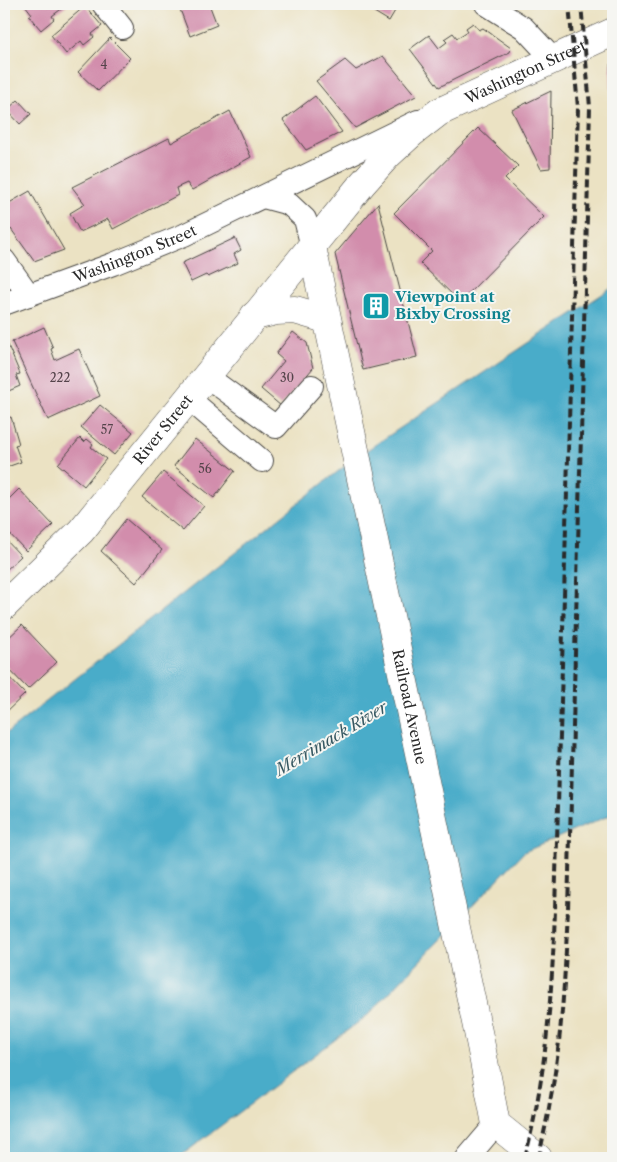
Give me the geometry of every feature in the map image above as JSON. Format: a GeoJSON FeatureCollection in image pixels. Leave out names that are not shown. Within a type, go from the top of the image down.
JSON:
{"type":"FeatureCollection","features":[{"type":"Feature","properties":{"kind":"main road","name":"Washington Street"},"geometry":{"type":"LineString","coordinates":[[312,247],[362,184],[388,155],[438,112],[613,32]]}},
{"type":"Feature","properties":{"kind":"main road","name":"River Street"},"geometry":{"type":"LineString","coordinates":[[4,606],[81,531],[312,247]]}},
{"type":"Feature","properties":{"kind":"main road","name":"Railroad Avenue"},"geometry":{"type":"LineString","coordinates":[[312,247],[494,1114]]}},
{"type":"Feature","properties":{"kind":"main road"},"geometry":{"type":"LineString","coordinates":[[254,316],[276,311],[295,310],[327,320]]}},
{"type":"Feature","properties":{"kind":"main road"},"geometry":{"type":"LineString","coordinates":[[494,1114],[538,1158]]}},
{"type":"Feature","properties":{"kind":"street"},"geometry":{"type":"LineString","coordinates":[[103,4],[122,28]]}},
{"type":"Feature","properties":{"kind":"street"},"geometry":{"type":"LineString","coordinates":[[486,4],[524,28],[553,59]]}},
{"type":"Feature","properties":{"kind":"street","name":"Washington Street"},"geometry":{"type":"LineString","coordinates":[[4,304],[113,264],[184,235],[438,112]]}},
{"type":"Feature","properties":{"kind":"street"},"geometry":{"type":"LineString","coordinates":[[263,197],[289,204],[306,219],[312,247]]}},
{"type":"Feature","properties":{"kind":"street"},"geometry":{"type":"LineString","coordinates":[[4,260],[29,295]]}},
{"type":"Feature","properties":{"kind":"street"},"geometry":{"type":"LineString","coordinates":[[206,376],[276,427],[312,386]]}},
{"type":"Feature","properties":{"kind":"street"},"geometry":{"type":"LineString","coordinates":[[188,398],[262,461]]}},
{"type":"Feature","properties":{"kind":"street"},"geometry":{"type":"LineString","coordinates":[[224,429],[246,405]]}},
{"type":"Feature","properties":{"kind":"street"},"geometry":{"type":"LineString","coordinates":[[468,1158],[494,1114]]}},
{"type":"Feature","properties":{"kind":"water","name":"Merrimack River"},"geometry":{"type":"Polygon","coordinates":[[[613,287],[613,814],[524,852],[368,1015],[178,1158],[4,1158],[4,735],[355,458],[613,287]]]}},
{"type":"Feature","properties":{"kind":"building"},"geometry":{"type":"Polygon","coordinates":[[[26,4],[68,4],[52,16],[54,19],[41,30],[29,16],[32,14],[26,4]]]}},
{"type":"Feature","properties":{"kind":"building"},"geometry":{"type":"Polygon","coordinates":[[[178,4],[209,4],[217,25],[190,36],[178,4]]]}},
{"type":"Feature","properties":{"kind":"building"},"geometry":{"type":"Polygon","coordinates":[[[361,4],[399,4],[389,21],[361,4]]]}},
{"type":"Feature","properties":{"kind":"building"},"geometry":{"type":"Polygon","coordinates":[[[85,6],[102,26],[92,34],[94,37],[84,45],[81,41],[66,54],[51,35],[85,6]]]}},
{"type":"Feature","properties":{"kind":"building"},"geometry":{"type":"Polygon","coordinates":[[[473,23],[479,30],[483,28],[511,48],[510,52],[439,87],[410,49],[429,35],[439,48],[447,42],[444,39],[453,33],[457,38],[468,31],[466,28],[473,23]]]}},
{"type":"Feature","properties":{"kind":"building"},"geometry":{"type":"Polygon","coordinates":[[[110,38],[130,58],[98,91],[78,72],[110,38]]]}},
{"type":"Feature","properties":{"kind":"building"},"geometry":{"type":"Polygon","coordinates":[[[383,56],[416,96],[355,128],[316,81],[345,60],[356,70],[383,56]]]}},
{"type":"Feature","properties":{"kind":"building"},"geometry":{"type":"Polygon","coordinates":[[[613,62],[613,115],[612,115],[610,64],[613,62]]]}},
{"type":"Feature","properties":{"kind":"building"},"geometry":{"type":"Polygon","coordinates":[[[551,91],[550,168],[541,169],[512,110],[551,91]]]}},
{"type":"Feature","properties":{"kind":"building"},"geometry":{"type":"Polygon","coordinates":[[[315,96],[342,132],[306,150],[283,120],[315,96]]]}},
{"type":"Feature","properties":{"kind":"building"},"geometry":{"type":"Polygon","coordinates":[[[18,100],[31,114],[20,124],[7,110],[18,100]]]}},
{"type":"Feature","properties":{"kind":"building"},"geometry":{"type":"Polygon","coordinates":[[[230,111],[251,157],[192,190],[187,183],[176,188],[178,195],[113,229],[108,219],[80,232],[70,213],[85,204],[72,187],[169,138],[171,143],[230,111]]]}},
{"type":"Feature","properties":{"kind":"building"},"geometry":{"type":"Polygon","coordinates":[[[478,128],[518,166],[505,179],[544,217],[460,302],[420,263],[432,251],[394,213],[478,128]]]}},
{"type":"Feature","properties":{"kind":"building"},"geometry":{"type":"Polygon","coordinates":[[[30,191],[64,250],[34,261],[11,229],[6,233],[4,231],[4,206],[30,191]]]}},
{"type":"Feature","properties":{"kind":"building","name":"Viewpoint at Bixby Crossing"},"geometry":{"type":"Polygon","coordinates":[[[378,203],[417,357],[363,370],[335,254],[378,203]]]}},
{"type":"Feature","properties":{"kind":"building"},"geometry":{"type":"Polygon","coordinates":[[[235,238],[241,250],[234,254],[238,263],[208,277],[206,275],[191,282],[182,263],[235,238]]]}},
{"type":"Feature","properties":{"kind":"building"},"geometry":{"type":"Polygon","coordinates":[[[44,327],[53,348],[51,349],[55,360],[79,349],[100,396],[48,420],[12,342],[44,327]]]}},
{"type":"Feature","properties":{"kind":"building"},"geometry":{"type":"Polygon","coordinates":[[[293,332],[307,343],[313,368],[281,406],[261,389],[284,361],[276,354],[293,332]]]}},
{"type":"Feature","properties":{"kind":"building"},"geometry":{"type":"Polygon","coordinates":[[[7,343],[20,374],[16,375],[20,386],[4,393],[4,344],[7,343]]]}},
{"type":"Feature","properties":{"kind":"building"},"geometry":{"type":"Polygon","coordinates":[[[100,405],[133,432],[114,455],[81,427],[100,405]]]}},
{"type":"Feature","properties":{"kind":"building"},"geometry":{"type":"Polygon","coordinates":[[[11,417],[19,444],[15,445],[21,462],[4,468],[4,419],[11,417]]]}},
{"type":"Feature","properties":{"kind":"building"},"geometry":{"type":"Polygon","coordinates":[[[80,438],[84,442],[87,439],[93,444],[91,447],[106,459],[84,486],[58,464],[80,438]]]}},
{"type":"Feature","properties":{"kind":"building"},"geometry":{"type":"Polygon","coordinates":[[[195,439],[235,471],[214,498],[174,466],[195,439]]]}},
{"type":"Feature","properties":{"kind":"building"},"geometry":{"type":"Polygon","coordinates":[[[163,472],[204,506],[183,531],[142,497],[163,472]]]}},
{"type":"Feature","properties":{"kind":"building"},"geometry":{"type":"Polygon","coordinates":[[[19,489],[53,525],[26,551],[4,528],[4,504],[19,489]]]}},
{"type":"Feature","properties":{"kind":"building"},"geometry":{"type":"Polygon","coordinates":[[[126,519],[162,550],[136,583],[101,551],[126,519]]]}},
{"type":"Feature","properties":{"kind":"building"},"geometry":{"type":"Polygon","coordinates":[[[4,538],[21,556],[4,572],[4,538]]]}},
{"type":"Feature","properties":{"kind":"building"},"geometry":{"type":"Polygon","coordinates":[[[22,625],[57,662],[28,689],[4,664],[4,642],[22,625]]]}},
{"type":"Feature","properties":{"kind":"building"},"geometry":{"type":"Polygon","coordinates":[[[4,672],[25,694],[4,714],[4,672]]]}},
{"type":"Feature","properties":{"kind":"railway"},"geometry":{"type":"LineString","coordinates":[[525,1158],[538,1097],[547,1035],[555,910],[578,108],[569,4]]}},
{"type":"Feature","properties":{"kind":"railway"},"geometry":{"type":"LineString","coordinates":[[539,1158],[549,1109],[560,1030],[568,909],[590,107],[581,4]]}},
{"type":"Feature","properties":{"kind":"place","name":"Viewpoint at Bixby Crossing"},"geometry":{"type":"Point","coordinates":[376,306]}}]}
